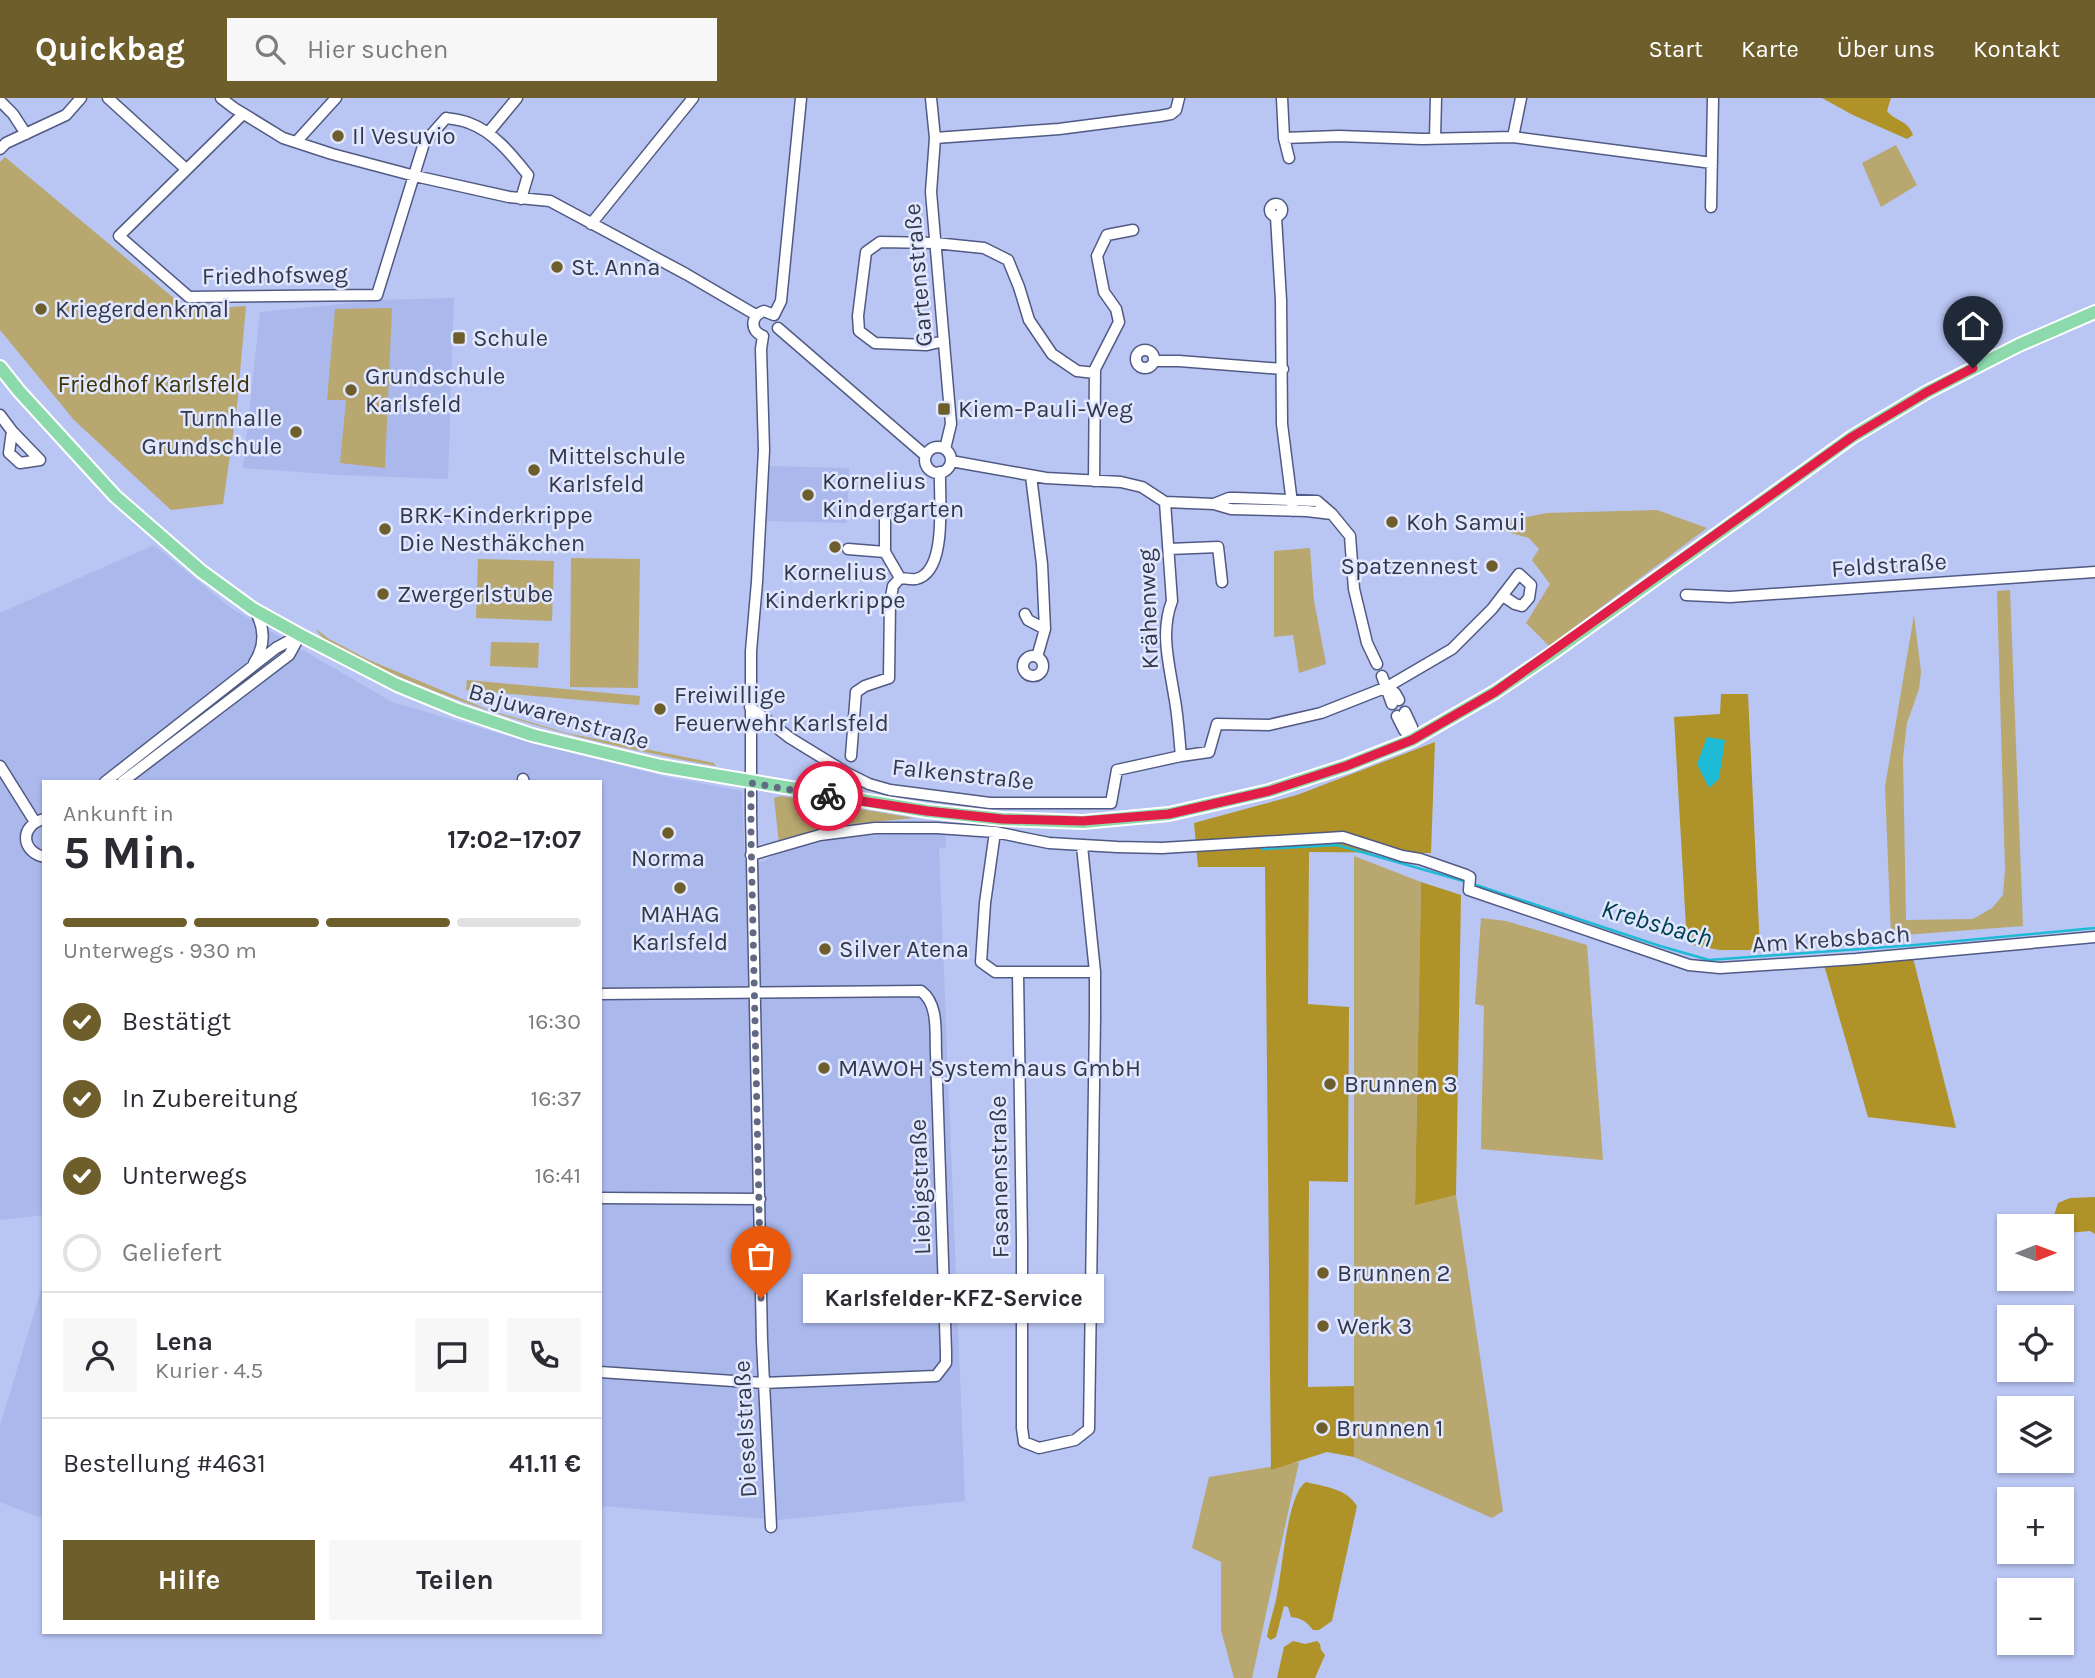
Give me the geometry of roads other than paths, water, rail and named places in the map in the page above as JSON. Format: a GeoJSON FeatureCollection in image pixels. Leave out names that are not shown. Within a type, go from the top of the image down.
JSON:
{"type":"FeatureCollection","features":[{"type":"Feature","properties":{"kind":"main road","name":"Bajuwarenstraße"},"geometry":{"type":"LineString","coordinates":[[0,367],[115,496],[201,571],[253,609],[397,685],[458,710],[532,735],[661,766],[927,811],[1002,819],[1083,821],[1169,814],[1269,791],[1346,766],[1412,740],[1495,692],[1551,654],[1852,437],[1927,392],[2019,345],[2095,312]]}},
{"type":"Feature","properties":{"kind":"street"},"geometry":{"type":"LineString","coordinates":[[0,149],[6,143],[66,115],[81,98]]}},
{"type":"Feature","properties":{"kind":"street"},"geometry":{"type":"LineString","coordinates":[[108,98],[186,169]]}},
{"type":"Feature","properties":{"kind":"street"},"geometry":{"type":"LineString","coordinates":[[221,98],[283,138],[332,154],[521,200],[550,201],[756,315]]}},
{"type":"Feature","properties":{"kind":"street"},"geometry":{"type":"LineString","coordinates":[[296,142],[336,98]]}},
{"type":"Feature","properties":{"kind":"street"},"geometry":{"type":"LineString","coordinates":[[488,133],[517,98]]}},
{"type":"Feature","properties":{"kind":"street"},"geometry":{"type":"LineString","coordinates":[[591,224],[694,98]]}},
{"type":"Feature","properties":{"kind":"street"},"geometry":{"type":"LineString","coordinates":[[774,314],[781,301],[801,98]]}},
{"type":"Feature","properties":{"kind":"street","name":"Gartenstraße"},"geometry":{"type":"LineString","coordinates":[[932,98],[934,138],[931,192],[951,424],[945,449]]}},
{"type":"Feature","properties":{"kind":"street"},"geometry":{"type":"LineString","coordinates":[[934,138],[1059,129],[1160,116],[1176,110],[1179,98]]}},
{"type":"Feature","properties":{"kind":"street"},"geometry":{"type":"LineString","coordinates":[[1282,98],[1284,138],[1289,158]]}},
{"type":"Feature","properties":{"kind":"street"},"geometry":{"type":"LineString","coordinates":[[1435,138],[1436,98]]}},
{"type":"Feature","properties":{"kind":"street"},"geometry":{"type":"LineString","coordinates":[[1513,137],[1521,98]]}},
{"type":"Feature","properties":{"kind":"street"},"geometry":{"type":"LineString","coordinates":[[1711,208],[1713,98]]}},
{"type":"Feature","properties":{"kind":"street"},"geometry":{"type":"LineString","coordinates":[[0,101],[13,114],[26,134]]}},
{"type":"Feature","properties":{"kind":"street","name":"Friedhofsweg"},"geometry":{"type":"LineString","coordinates":[[243,114],[119,236],[189,297],[377,295],[415,176]]}},
{"type":"Feature","properties":{"kind":"street"},"geometry":{"type":"LineString","coordinates":[[415,176],[424,143],[446,118],[468,122],[488,133],[514,157],[528,175],[521,200]]}},
{"type":"Feature","properties":{"kind":"street"},"geometry":{"type":"LineString","coordinates":[[1284,138],[1513,137],[1712,163]]}},
{"type":"Feature","properties":{"kind":"street"},"geometry":{"type":"LineString","coordinates":[[1276,217],[1281,300],[1282,424],[1293,505]]}},
{"type":"Feature","properties":{"kind":"street"},"geometry":{"type":"LineString","coordinates":[[1094,481],[1095,369],[1119,322],[1116,309],[1104,292],[1097,256],[1107,235],[1133,230]]}},
{"type":"Feature","properties":{"kind":"street"},"geometry":{"type":"LineString","coordinates":[[944,341],[927,345],[875,343],[859,331],[860,295],[866,252],[880,242],[935,243],[984,248],[1008,260],[1029,320],[1052,354],[1077,371],[1095,373]]}},
{"type":"Feature","properties":{"kind":"street"},"geometry":{"type":"LineString","coordinates":[[778,328],[770,336],[763,337],[753,328],[753,322],[756,315],[764,311],[774,314],[778,328],[926,456],[929,468],[940,472],[947,469],[951,461],[950,454],[945,449],[933,448],[926,456]]}},
{"type":"Feature","properties":{"kind":"street"},"geometry":{"type":"LineString","coordinates":[[751,783],[751,651],[764,450],[761,349],[763,337]]}},
{"type":"Feature","properties":{"kind":"street"},"geometry":{"type":"LineString","coordinates":[[1154,361],[1283,369]]}},
{"type":"Feature","properties":{"kind":"street"},"geometry":{"type":"LineString","coordinates":[[0,415],[12,432]]}},
{"type":"Feature","properties":{"kind":"street"},"geometry":{"type":"LineString","coordinates":[[951,461],[1031,475],[1121,482],[1143,487],[1165,502],[1214,504],[1231,509],[1317,501],[1350,536],[1357,602],[1367,643],[1377,664]]}},
{"type":"Feature","properties":{"kind":"street"},"geometry":{"type":"LineString","coordinates":[[900,578],[917,579],[929,571],[937,557],[940,472]]}},
{"type":"Feature","properties":{"kind":"street"},"geometry":{"type":"LineString","coordinates":[[1031,475],[1042,564],[1045,629],[1037,657]]}},
{"type":"Feature","properties":{"kind":"street","name":"Krähenweg"},"geometry":{"type":"LineString","coordinates":[[1165,502],[1172,601],[1167,615],[1166,657],[1175,697],[1181,756]]}},
{"type":"Feature","properties":{"kind":"street"},"geometry":{"type":"LineString","coordinates":[[885,513],[885,552],[900,578]]}},
{"type":"Feature","properties":{"kind":"street"},"geometry":{"type":"LineString","coordinates":[[1169,549],[1218,547],[1222,582]]}},
{"type":"Feature","properties":{"kind":"street"},"geometry":{"type":"LineString","coordinates":[[848,549],[885,552]]}},
{"type":"Feature","properties":{"kind":"street","name":"Feldstraße"},"geometry":{"type":"LineString","coordinates":[[1686,596],[1730,597],[2095,572]]}},
{"type":"Feature","properties":{"kind":"street"},"geometry":{"type":"LineString","coordinates":[[849,765],[856,692],[889,678],[890,602],[893,586],[900,578]]}},
{"type":"Feature","properties":{"kind":"street"},"geometry":{"type":"LineString","coordinates":[[1181,756],[1209,752],[1217,724],[1269,725],[1321,713],[1387,687],[1452,649],[1503,596]]}},
{"type":"Feature","properties":{"kind":"street"},"geometry":{"type":"LineString","coordinates":[[251,668],[258,657],[264,633],[261,620],[253,609]]}},
{"type":"Feature","properties":{"kind":"street"},"geometry":{"type":"LineString","coordinates":[[1025,614],[1028,620],[1045,629]]}},
{"type":"Feature","properties":{"kind":"street"},"geometry":{"type":"LineString","coordinates":[[108,780],[276,648],[300,635]]}},
{"type":"Feature","properties":{"kind":"street"},"geometry":{"type":"LineString","coordinates":[[125,780],[289,655],[300,635]]}},
{"type":"Feature","properties":{"kind":"street"},"geometry":{"type":"LineString","coordinates":[[1382,676],[1387,687],[1395,693],[1395,702]]}},
{"type":"Feature","properties":{"kind":"street","name":"Falkenstraße"},"geometry":{"type":"LineString","coordinates":[[750,707],[790,738],[849,765],[869,784],[890,790],[950,798],[1015,804],[1111,803],[1117,770],[1181,756]]}},
{"type":"Feature","properties":{"kind":"street"},"geometry":{"type":"LineString","coordinates":[[1401,714],[1412,727],[1412,740]]}},
{"type":"Feature","properties":{"kind":"street"},"geometry":{"type":"LineString","coordinates":[[0,766],[39,820],[27,831],[26,842],[32,853],[42,856]]}},
{"type":"Feature","properties":{"kind":"street","name":"Dieselstraße"},"geometry":{"type":"LineString","coordinates":[[751,783],[763,1383],[771,1527]]}},
{"type":"Feature","properties":{"kind":"street"},"geometry":{"type":"LineString","coordinates":[[751,855],[820,835],[848,830],[904,827],[995,832],[1049,843],[1082,846]]}},
{"type":"Feature","properties":{"kind":"street"},"geometry":{"type":"LineString","coordinates":[[995,832],[985,903],[981,962],[995,972],[1095,972]]}},
{"type":"Feature","properties":{"kind":"street","name":"Am Krebsbach"},"geometry":{"type":"LineString","coordinates":[[1082,846],[1162,848],[1343,837],[1471,877],[1469,890],[1689,965],[1720,968],[1856,959],[2095,937]]}},
{"type":"Feature","properties":{"kind":"street","name":"Fasanenstraße"},"geometry":{"type":"LineString","coordinates":[[1018,972],[1022,1428],[1024,1441],[1039,1448],[1075,1440],[1089,1429],[1095,972],[1082,846]]}},
{"type":"Feature","properties":{"kind":"street","name":"Liebigstraße"},"geometry":{"type":"LineString","coordinates":[[754,993],[921,991],[929,997],[933,1007],[936,1053],[947,1352],[946,1363],[936,1376],[763,1383]]}},
{"type":"Feature","properties":{"kind":"street"},"geometry":{"type":"LineString","coordinates":[[602,994],[754,993]]}},
{"type":"Feature","properties":{"kind":"street"},"geometry":{"type":"LineString","coordinates":[[602,1198],[760,1199]]}},
{"type":"Feature","properties":{"kind":"street"},"geometry":{"type":"LineString","coordinates":[[602,1372],[763,1383]]}},
{"type":"Feature","properties":{"kind":"waterway","name":"Krebsbach"},"geometry":{"type":"LineString","coordinates":[[1262,849],[1337,845],[1467,882]]}},
{"type":"Feature","properties":{"kind":"waterway","name":"Krebsbach"},"geometry":{"type":"LineString","coordinates":[[1473,884],[1709,960],[2095,928]]}},
{"type":"Feature","properties":{"kind":"place","name":"Il Vesuvio"},"geometry":{"type":"Point","coordinates":[338,136]}},
{"type":"Feature","properties":{"kind":"place","name":"St. Anna"},"geometry":{"type":"Point","coordinates":[557,267]}},
{"type":"Feature","properties":{"kind":"place","name":"Kriegerdenkmal"},"geometry":{"type":"Point","coordinates":[41,309]}},
{"type":"Feature","properties":{"kind":"place","name":"Schule"},"geometry":{"type":"Point","coordinates":[459,338]}},
{"type":"Feature","properties":{"kind":"place","name":"Grundschule Karlsfeld"},"geometry":{"type":"Point","coordinates":[351,390]}},
{"type":"Feature","properties":{"kind":"place","name":"Kiem-Pauli-Weg"},"geometry":{"type":"Point","coordinates":[944,409]}},
{"type":"Feature","properties":{"kind":"place","name":"Turnhalle Grundschule"},"geometry":{"type":"Point","coordinates":[296,432]}},
{"type":"Feature","properties":{"kind":"place","name":"Mittelschule Karlsfeld"},"geometry":{"type":"Point","coordinates":[534,470]}},
{"type":"Feature","properties":{"kind":"place","name":"Kornelius Kindergarten"},"geometry":{"type":"Point","coordinates":[808,495]}},
{"type":"Feature","properties":{"kind":"place","name":"Koh Samui"},"geometry":{"type":"Point","coordinates":[1392,522]}},
{"type":"Feature","properties":{"kind":"place","name":"BRK-Kinderkrippe Die Nesthäkchen"},"geometry":{"type":"Point","coordinates":[385,529]}},
{"type":"Feature","properties":{"kind":"place","name":"Kornelius Kinderkrippe"},"geometry":{"type":"Point","coordinates":[835,547]}},
{"type":"Feature","properties":{"kind":"place","name":"Spatzennest"},"geometry":{"type":"Point","coordinates":[1492,566]}},
{"type":"Feature","properties":{"kind":"place","name":"Zwergerlstube"},"geometry":{"type":"Point","coordinates":[383,594]}},
{"type":"Feature","properties":{"kind":"place","name":"Freiwillige Feuerwehr Karlsfeld"},"geometry":{"type":"Point","coordinates":[660,709]}},
{"type":"Feature","properties":{"kind":"place","name":"Norma"},"geometry":{"type":"Point","coordinates":[668,833]}},
{"type":"Feature","properties":{"kind":"place","name":"MAHAG Karlsfeld"},"geometry":{"type":"Point","coordinates":[680,888]}},
{"type":"Feature","properties":{"kind":"place","name":"Silver Atena"},"geometry":{"type":"Point","coordinates":[825,949]}},
{"type":"Feature","properties":{"kind":"place","name":"MAWOH Systemhaus GmbH"},"geometry":{"type":"Point","coordinates":[824,1068]}},
{"type":"Feature","properties":{"kind":"place","name":"Brunnen 3"},"geometry":{"type":"Point","coordinates":[1330,1084]}},
{"type":"Feature","properties":{"kind":"place","name":"Brunnen 2"},"geometry":{"type":"Point","coordinates":[1323,1273]}},
{"type":"Feature","properties":{"kind":"place","name":"Karlsfelder-KFZ-Service"},"geometry":{"type":"Point","coordinates":[761,1298]}},
{"type":"Feature","properties":{"kind":"place","name":"Werk 3"},"geometry":{"type":"Point","coordinates":[1323,1326]}},
{"type":"Feature","properties":{"kind":"place","name":"Brunnen 1"},"geometry":{"type":"Point","coordinates":[1322,1428]}},
{"type":"Feature","properties":{"kind":"park label","name":"Friedhof Karlsfeld"},"geometry":{"type":"Point","coordinates":[154,384]}}]}
